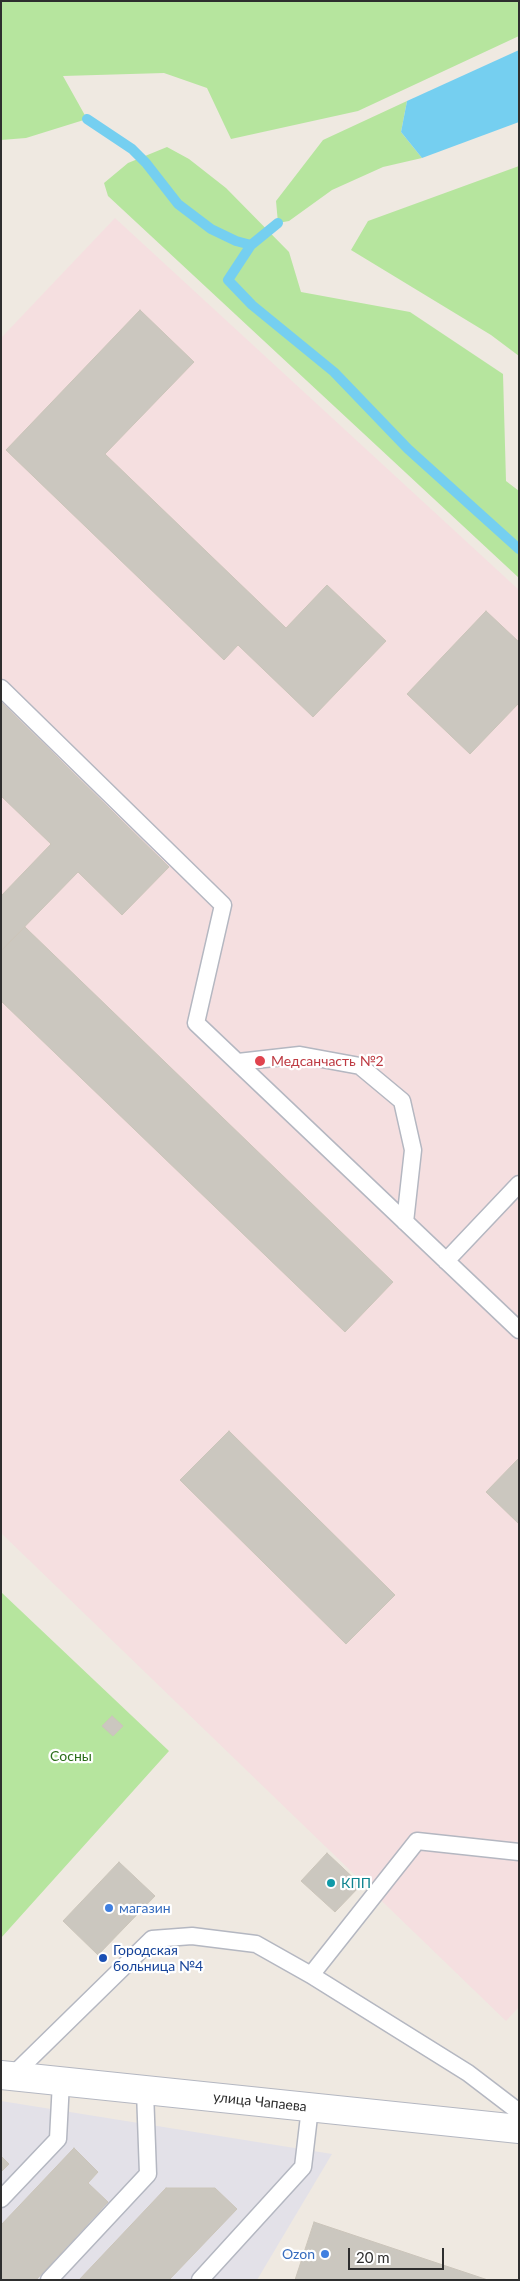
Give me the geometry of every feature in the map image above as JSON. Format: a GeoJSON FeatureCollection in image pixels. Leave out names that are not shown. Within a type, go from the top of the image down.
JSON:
{"type":"FeatureCollection","features":[{"type":"Feature","properties":{"kind":"street","name":"улица Чапаева"},"geometry":{"type":"LineString","coordinates":[[6,2076],[519,2129]]}},
{"type":"Feature","properties":{"kind":"lane"},"geometry":{"type":"LineString","coordinates":[[1,688],[223,905],[196,1023],[519,1330]]}},
{"type":"Feature","properties":{"kind":"lane"},"geometry":{"type":"LineString","coordinates":[[238,1062],[300,1055],[360,1066],[402,1101],[413,1150],[405,1222]]}},
{"type":"Feature","properties":{"kind":"lane"},"geometry":{"type":"LineString","coordinates":[[446,1261],[519,1184]]}},
{"type":"Feature","properties":{"kind":"lane"},"geometry":{"type":"LineString","coordinates":[[311,1975],[417,1842],[519,1852]]}},
{"type":"Feature","properties":{"kind":"lane"},"geometry":{"type":"LineString","coordinates":[[6,2076],[152,1939],[192,1936],[256,1944],[311,1975],[468,2073],[519,2112]]}},
{"type":"Feature","properties":{"kind":"lane"},"geometry":{"type":"LineString","coordinates":[[1,2199],[58,2139],[62,2082]]}},
{"type":"Feature","properties":{"kind":"lane"},"geometry":{"type":"LineString","coordinates":[[50,2280],[148,2174],[145,2091]]}},
{"type":"Feature","properties":{"kind":"lane"},"geometry":{"type":"LineString","coordinates":[[200,2280],[303,2167],[310,2108]]}},
{"type":"Feature","properties":{"kind":"shaded area","name":"Медсанчасть №2"},"geometry":{"type":"Polygon","coordinates":[[[115,218],[519,590],[519,2007],[506,2021],[1,1533],[1,338],[115,218]]]}},
{"type":"Feature","properties":{"kind":"shaded area"},"geometry":{"type":"Polygon","coordinates":[[[1,2101],[332,2154],[257,2280],[1,2280],[1,2101]]]}},
{"type":"Feature","properties":{"kind":"green space"},"geometry":{"type":"Polygon","coordinates":[[[1,1],[519,1],[519,36],[358,111],[231,139],[207,88],[164,73],[63,76],[87,119],[26,138],[1,140],[1,1]]]}},
{"type":"Feature","properties":{"kind":"green space"},"geometry":{"type":"Polygon","coordinates":[[[407,101],[401,132],[422,158],[383,167],[332,190],[289,221],[278,223],[276,201],[323,140],[407,101]]]}},
{"type":"Feature","properties":{"kind":"green space"},"geometry":{"type":"Polygon","coordinates":[[[167,147],[189,159],[226,188],[289,252],[301,292],[410,312],[503,374],[506,481],[519,491],[519,578],[108,196],[104,183],[128,163],[167,147]]]}},
{"type":"Feature","properties":{"kind":"green space"},"geometry":{"type":"Polygon","coordinates":[[[519,166],[519,356],[491,335],[351,250],[368,221],[519,166]]]}},
{"type":"Feature","properties":{"kind":"green space","name":"Сосны"},"geometry":{"type":"Polygon","coordinates":[[[1,1592],[169,1751],[1,1938],[1,1592]]]}},
{"type":"Feature","properties":{"kind":"water"},"geometry":{"type":"Polygon","coordinates":[[[519,50],[519,122],[422,158],[401,132],[407,101],[519,50]]]}},
{"type":"Feature","properties":{"kind":"building"},"geometry":{"type":"Polygon","coordinates":[[[140,310],[194,362],[105,454],[286,628],[327,585],[386,641],[313,717],[238,645],[224,660],[6,450],[140,310]]]}},
{"type":"Feature","properties":{"kind":"building"},"geometry":{"type":"Polygon","coordinates":[[[486,611],[519,642],[519,703],[470,754],[407,694],[486,611]]]}},
{"type":"Feature","properties":{"kind":"building"},"geometry":{"type":"Polygon","coordinates":[[[1,702],[169,867],[122,915],[78,872],[1,951],[1,896],[51,844],[1,796],[1,702]]]}},
{"type":"Feature","properties":{"kind":"building"},"geometry":{"type":"Polygon","coordinates":[[[25,927],[393,1282],[345,1332],[1,1001],[1,951],[25,927]]]}},
{"type":"Feature","properties":{"kind":"building"},"geometry":{"type":"Polygon","coordinates":[[[229,1431],[395,1595],[346,1644],[180,1480],[229,1431]]]}},
{"type":"Feature","properties":{"kind":"building"},"geometry":{"type":"Polygon","coordinates":[[[519,1458],[519,1524],[486,1492],[519,1458]]]}},
{"type":"Feature","properties":{"kind":"building"},"geometry":{"type":"Polygon","coordinates":[[[112,1716],[123,1726],[113,1736],[102,1726],[112,1716]]]}},
{"type":"Feature","properties":{"kind":"building","name":"КПП"},"geometry":{"type":"Polygon","coordinates":[[[327,1853],[361,1885],[335,1912],[301,1881],[327,1853]]]}},
{"type":"Feature","properties":{"kind":"building","name":"магазин"},"geometry":{"type":"Polygon","coordinates":[[[119,1862],[155,1896],[98,1955],[63,1921],[119,1862]]]}},
{"type":"Feature","properties":{"kind":"building"},"geometry":{"type":"Polygon","coordinates":[[[74,2148],[98,2172],[88,2183],[108,2202],[36,2280],[1,2280],[1,2225],[74,2148]]]}},
{"type":"Feature","properties":{"kind":"building"},"geometry":{"type":"Polygon","coordinates":[[[1,2156],[9,2164],[1,2172],[1,2156]]]}},
{"type":"Feature","properties":{"kind":"building"},"geometry":{"type":"Polygon","coordinates":[[[166,2188],[215,2188],[237,2209],[169,2280],[79,2280],[166,2188]]]}},
{"type":"Feature","properties":{"kind":"building"},"geometry":{"type":"Polygon","coordinates":[[[314,2222],[488,2280],[295,2280],[314,2222]]]}},
{"type":"Feature","properties":{"kind":"waterway"},"geometry":{"type":"LineString","coordinates":[[87,119],[132,149],[146,163],[178,204],[211,229],[236,241],[251,245],[278,223]]}},
{"type":"Feature","properties":{"kind":"waterway"},"geometry":{"type":"LineString","coordinates":[[251,245],[228,280],[252,305],[334,372],[408,449],[519,549]]}},
{"type":"Feature","properties":{"kind":"place","name":"Медсанчасть №2"},"geometry":{"type":"Point","coordinates":[260,1061]}},
{"type":"Feature","properties":{"kind":"place","name":"КПП"},"geometry":{"type":"Point","coordinates":[331,1883]}},
{"type":"Feature","properties":{"kind":"place","name":"магазин"},"geometry":{"type":"Point","coordinates":[109,1908]}},
{"type":"Feature","properties":{"kind":"place","name":"Городская больница №4"},"geometry":{"type":"Point","coordinates":[103,1958]}},
{"type":"Feature","properties":{"kind":"place","name":"Ozon"},"geometry":{"type":"Point","coordinates":[325,2254]}}]}
